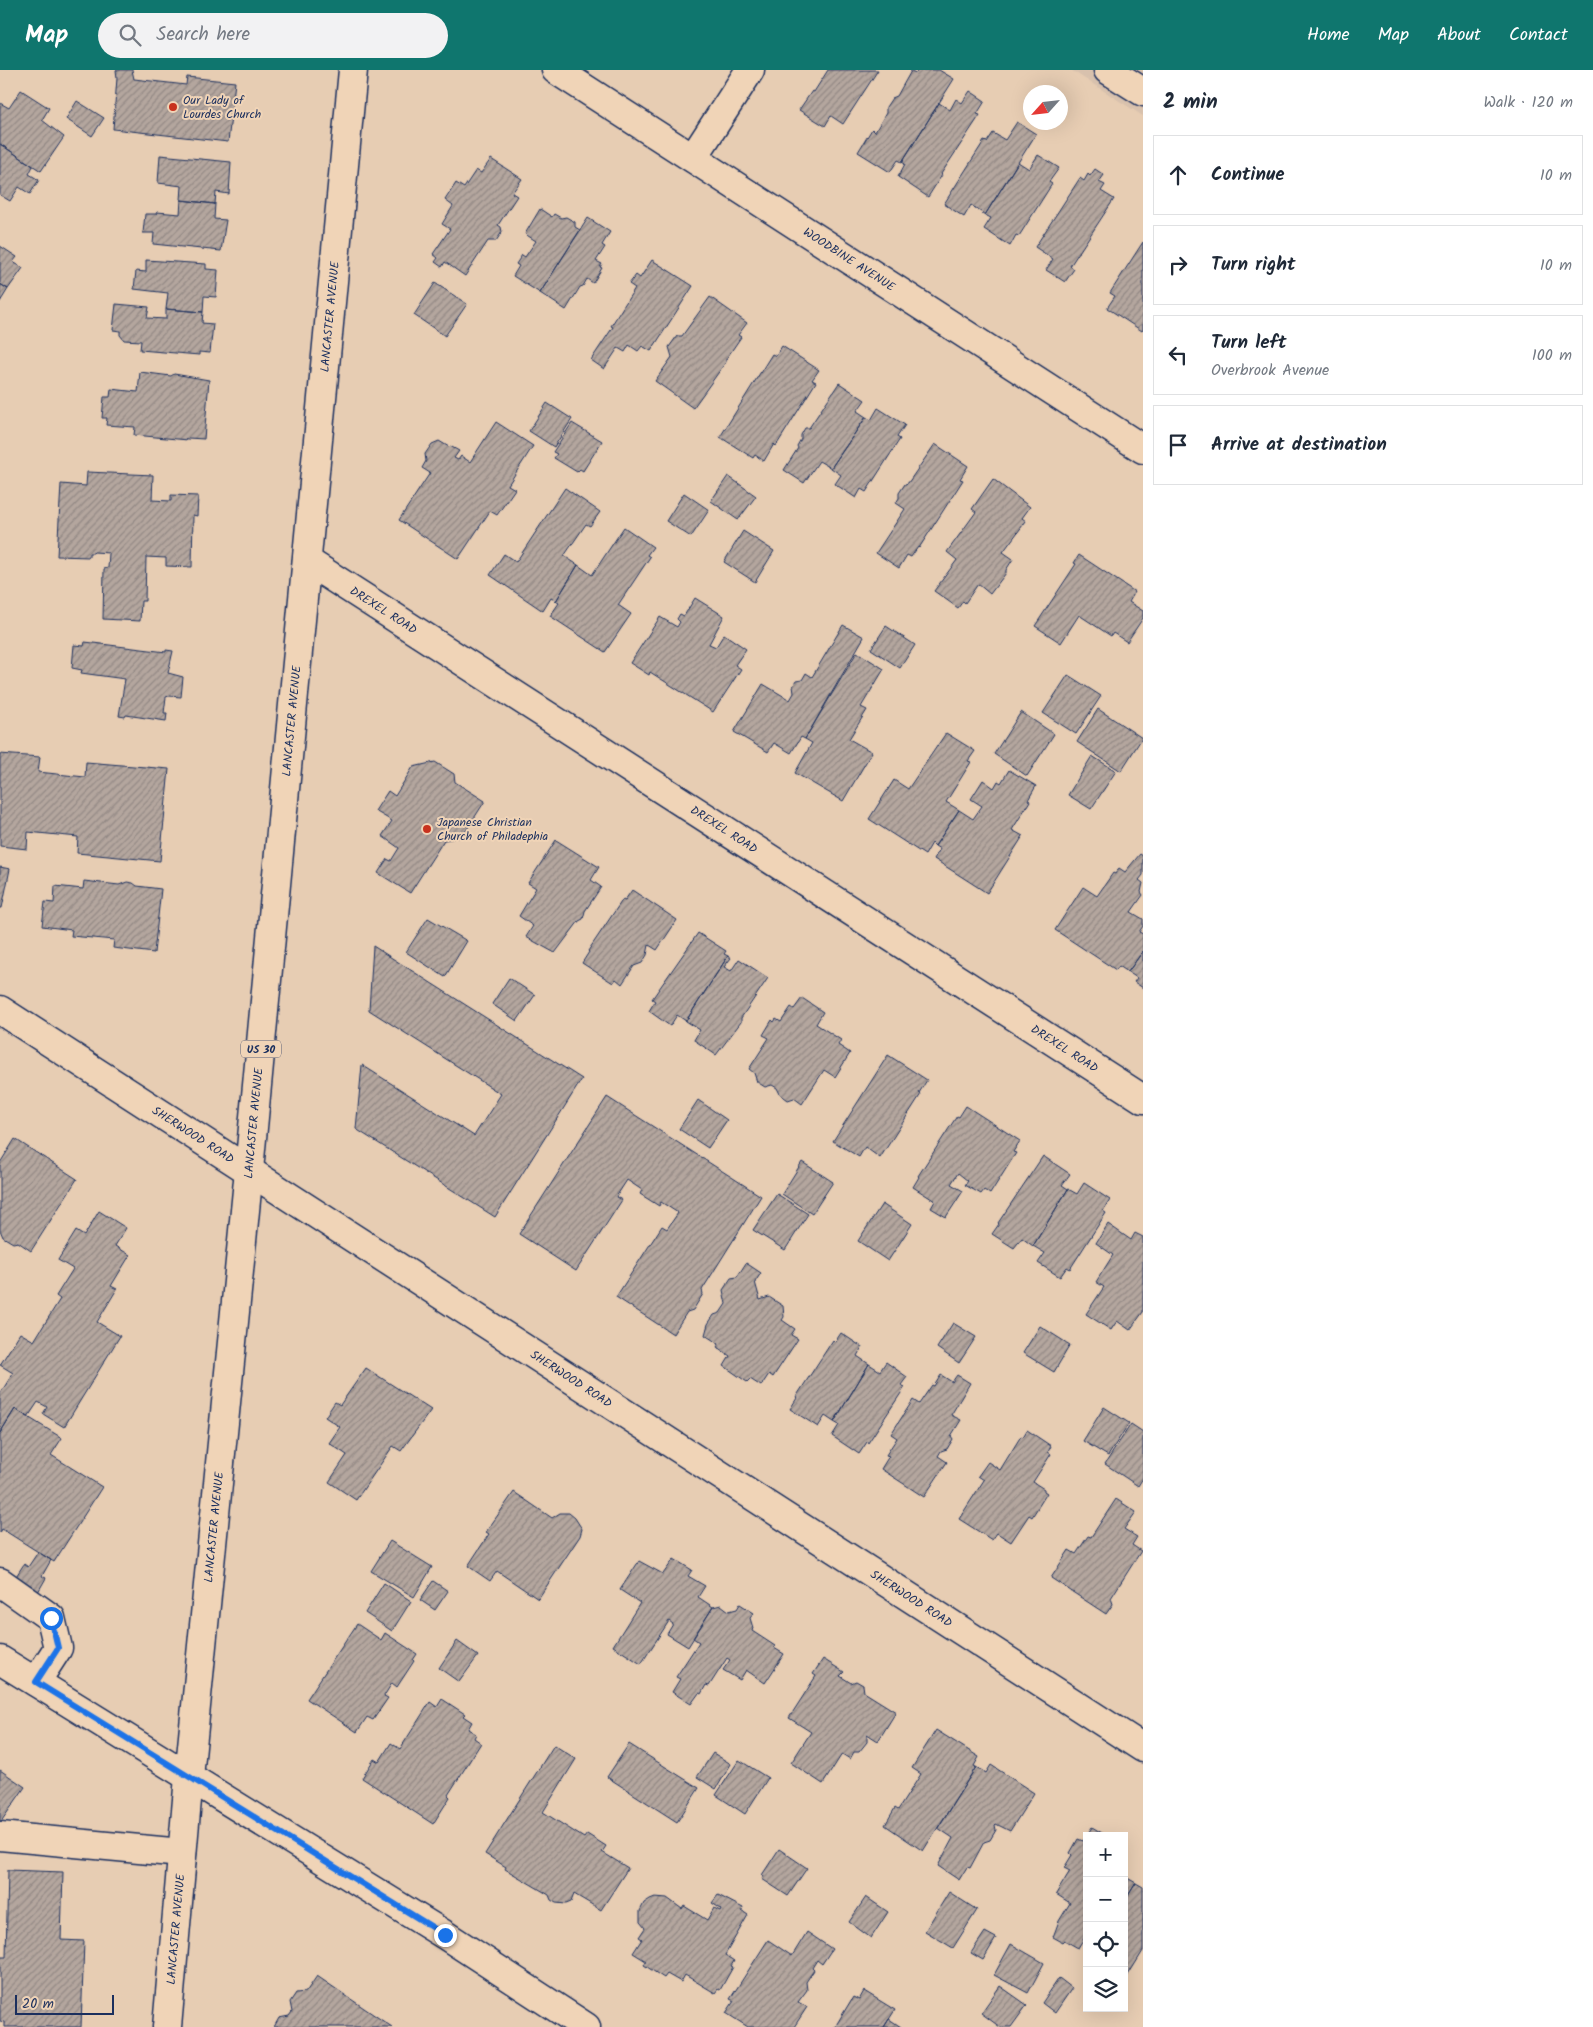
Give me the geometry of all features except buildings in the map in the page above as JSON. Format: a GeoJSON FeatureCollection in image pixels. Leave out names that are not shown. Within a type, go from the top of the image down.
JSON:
{"type":"FeatureCollection","features":[{"type":"Feature","properties":{"kind":"main road","name":"LANCASTER AVENUE"},"geometry":{"type":"LineString","coordinates":[[167,2027],[189,1777],[249,1170],[353,70]]}},
{"type":"Feature","properties":{"kind":"main road","name":"WOODBINE AVENUE"},"geometry":{"type":"LineString","coordinates":[[556,70],[1143,449]]}},
{"type":"Feature","properties":{"kind":"main road"},"geometry":{"type":"LineString","coordinates":[[693,158],[750,70]]}},
{"type":"Feature","properties":{"kind":"main road"},"geometry":{"type":"LineString","coordinates":[[1108,70],[1143,92]]}},
{"type":"Feature","properties":{"kind":"main road","name":"DREXEL ROAD"},"geometry":{"type":"LineString","coordinates":[[307,561],[1143,1099]]}},
{"type":"Feature","properties":{"kind":"main road","name":"SHERWOOD ROAD"},"geometry":{"type":"LineString","coordinates":[[0,1010],[1143,1748]]}},
{"type":"Feature","properties":{"kind":"main road"},"geometry":{"type":"LineString","coordinates":[[0,1582],[51,1618],[58,1648],[36,1682]]}},
{"type":"Feature","properties":{"kind":"main road"},"geometry":{"type":"LineString","coordinates":[[0,1660],[445,1935],[586,2027]]}},
{"type":"Feature","properties":{"kind":"main road"},"geometry":{"type":"LineString","coordinates":[[0,1836],[182,1853]]}},
{"type":"Feature","properties":{"kind":"shaded area"},"geometry":{"type":"Polygon","coordinates":[[[1071,70],[1143,70],[1143,116],[1071,70]]]}},
{"type":"Feature","properties":{"kind":"place","name":"Our Lady of Lourdes Church"},"geometry":{"type":"Point","coordinates":[173,107]}},
{"type":"Feature","properties":{"kind":"place","name":"Japanese Christian Church of Philadephia"},"geometry":{"type":"Point","coordinates":[427,829]}},
{"type":"Feature","properties":{"kind":"route"},"geometry":{"type":"LineString","coordinates":[[51,1618],[58,1648],[36,1682],[445,1935]]}}]}
